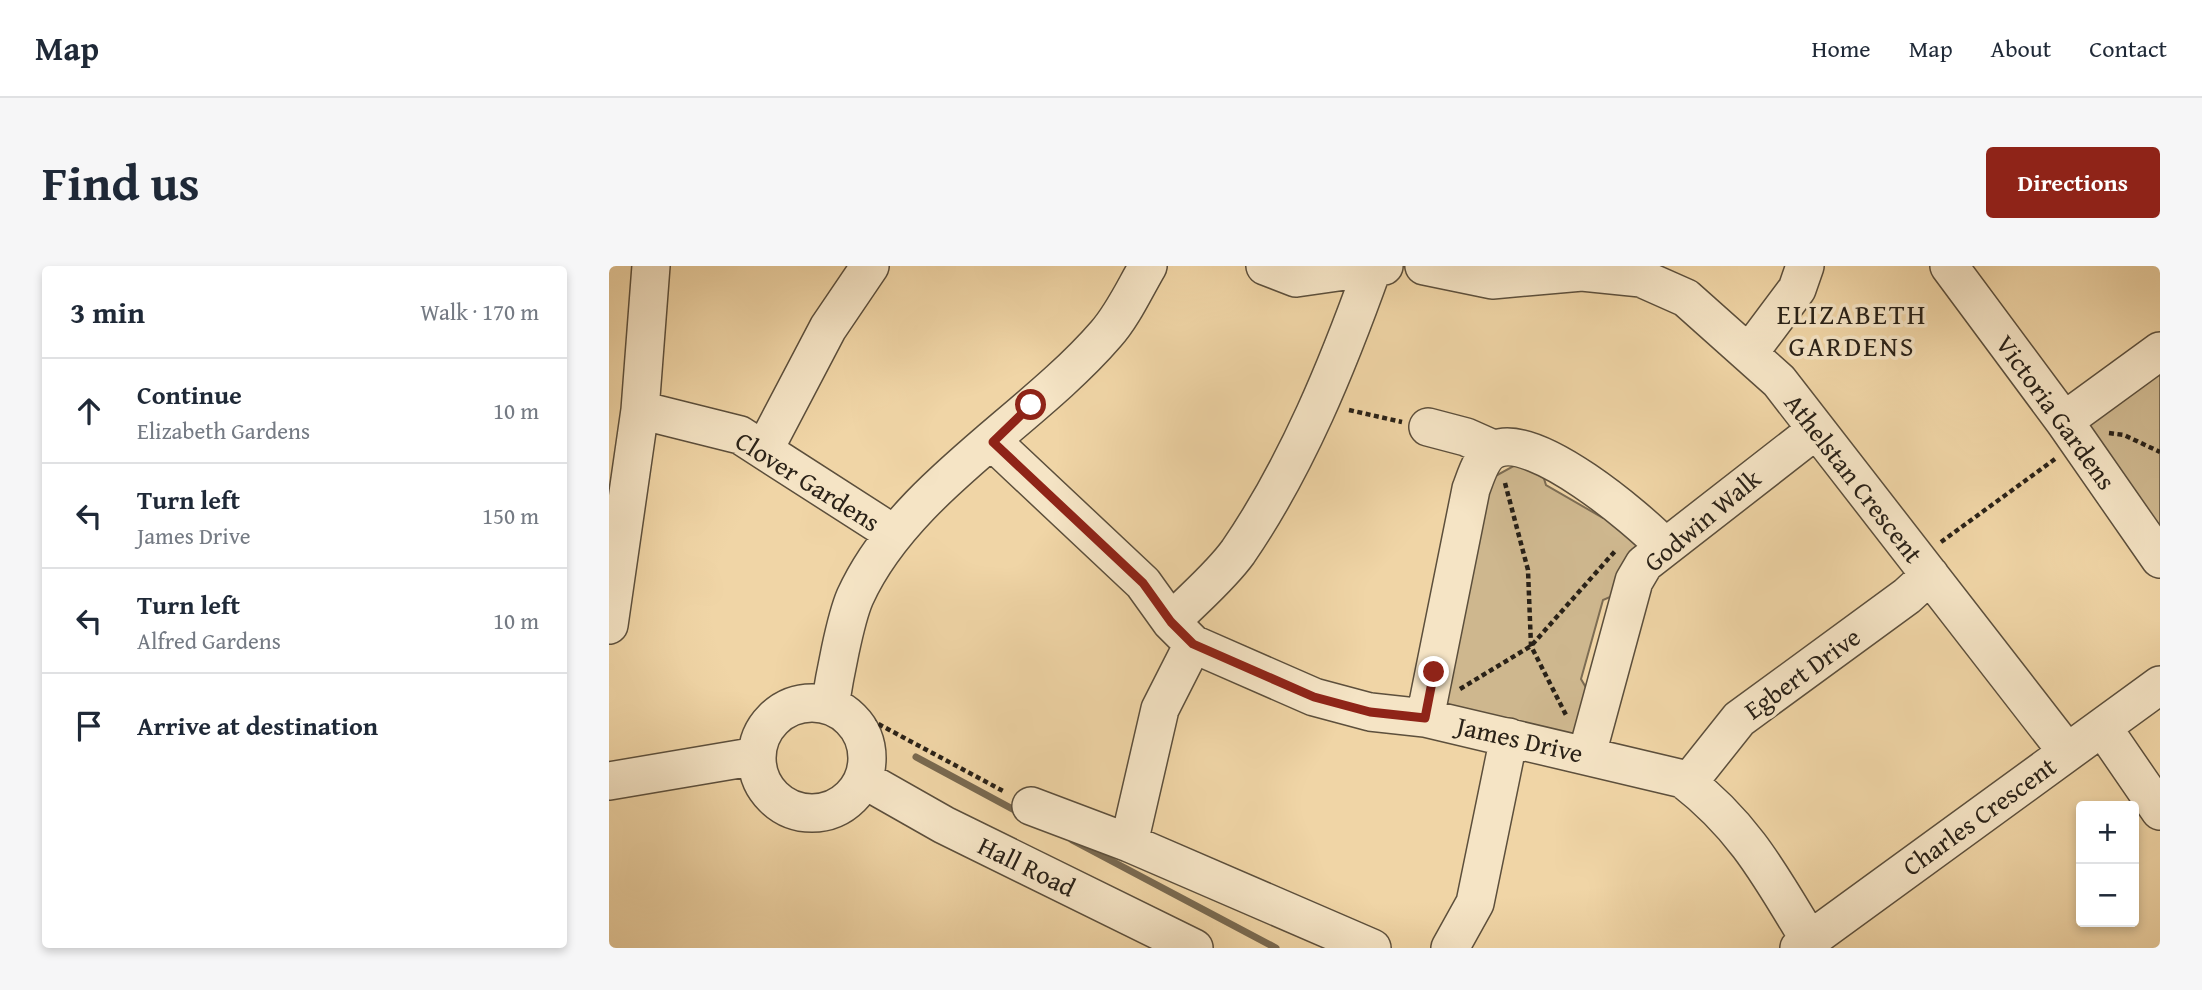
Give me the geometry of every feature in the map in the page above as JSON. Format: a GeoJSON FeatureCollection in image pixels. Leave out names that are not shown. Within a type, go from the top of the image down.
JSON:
{"type":"FeatureCollection","features":[{"type":"Feature","properties":{"kind":"street"},"geometry":{"type":"LineString","coordinates":[[609,625],[640,410],[651,266]]}},
{"type":"Feature","properties":{"kind":"street"},"geometry":{"type":"LineString","coordinates":[[764,450],[828,328],[870,266]]}},
{"type":"Feature","properties":{"kind":"street"},"geometry":{"type":"LineString","coordinates":[[831,702],[854,598],[894,534],[937,487],[993,442],[1107,333],[1148,266]]}},
{"type":"Feature","properties":{"kind":"street"},"geometry":{"type":"LineString","coordinates":[[1265,266],[1296,278],[1378,267]]}},
{"type":"Feature","properties":{"kind":"street","name":"Athelstan Crescent"},"geometry":{"type":"LineString","coordinates":[[1424,266],[1492,280],[1583,269],[1641,278],[1686,298],[1779,382],[2067,752]]}},
{"type":"Feature","properties":{"kind":"street"},"geometry":{"type":"LineString","coordinates":[[1749,353],[1797,289],[1805,266]]}},
{"type":"Feature","properties":{"kind":"street","name":"Victoria Gardens"},"geometry":{"type":"LineString","coordinates":[[1949,266],[2071,430],[2160,559]]}},
{"type":"Feature","properties":{"kind":"street"},"geometry":{"type":"LineString","coordinates":[[1129,843],[1160,709],[1182,633],[1236,554],[1286,473],[1378,267]]}},
{"type":"Feature","properties":{"kind":"street"},"geometry":{"type":"LineString","coordinates":[[2071,430],[2160,351]]}},
{"type":"Feature","properties":{"kind":"street","name":"Clover Gardens"},"geometry":{"type":"LineString","coordinates":[[640,410],[740,435],[894,534]]}},
{"type":"Feature","properties":{"kind":"street"},"geometry":{"type":"LineString","coordinates":[[1428,427],[1466,437],[1493,450]]}},
{"type":"Feature","properties":{"kind":"street","name":"Godwin Walk"},"geometry":{"type":"LineString","coordinates":[[1587,754],[1634,581],[1655,537],[1816,430]]}},
{"type":"Feature","properties":{"kind":"street"},"geometry":{"type":"LineString","coordinates":[[993,442],[1143,583],[1182,633]]}},
{"type":"Feature","properties":{"kind":"street"},"geometry":{"type":"LineString","coordinates":[[1427,708],[1471,489],[1480,466],[1493,450],[1510,445],[1535,452],[1618,503],[1655,537]]}},
{"type":"Feature","properties":{"kind":"street","name":"Egbert Drive"},"geometry":{"type":"LineString","coordinates":[[1688,783],[1739,719],[1907,596],[1923,567]]}},
{"type":"Feature","properties":{"kind":"street","name":"James Drive"},"geometry":{"type":"LineString","coordinates":[[1182,633],[1314,697],[1370,712],[1427,708],[1509,737],[1683,779],[1718,806],[1754,849],[1804,944]]}},
{"type":"Feature","properties":{"kind":"street","name":"Charles Crescent"},"geometry":{"type":"LineString","coordinates":[[1804,944],[2160,685]]}},
{"type":"Feature","properties":{"kind":"street"},"geometry":{"type":"LineString","coordinates":[[831,702],[858,728],[865,744],[867,761],[863,779],[853,794],[839,805],[822,812],[804,812],[787,807],[772,796],[762,781],[757,756],[765,728],[778,714],[794,706],[831,702]]}},
{"type":"Feature","properties":{"kind":"street"},"geometry":{"type":"LineString","coordinates":[[2103,728],[2160,811]]}},
{"type":"Feature","properties":{"kind":"street"},"geometry":{"type":"LineString","coordinates":[[1450,948],[1475,903],[1509,737]]}},
{"type":"Feature","properties":{"kind":"street"},"geometry":{"type":"LineString","coordinates":[[609,781],[757,756]]}},
{"type":"Feature","properties":{"kind":"street","name":"Hall Road"},"geometry":{"type":"LineString","coordinates":[[863,779],[944,825],[1194,948]]}},
{"type":"Feature","properties":{"kind":"street"},"geometry":{"type":"LineString","coordinates":[[1031,806],[1129,843],[1267,905],[1372,948]]}},
{"type":"Feature","properties":{"kind":"path"},"geometry":{"type":"LineString","coordinates":[[1317,404],[1428,427]]}},
{"type":"Feature","properties":{"kind":"path"},"geometry":{"type":"LineString","coordinates":[[1923,567],[2071,430],[2124,435],[2160,452]]}},
{"type":"Feature","properties":{"kind":"path"},"geometry":{"type":"LineString","coordinates":[[1493,450],[1528,570],[1531,646],[1587,754]]}},
{"type":"Feature","properties":{"kind":"path"},"geometry":{"type":"LineString","coordinates":[[1427,708],[1531,646],[1615,550],[1655,537]]}},
{"type":"Feature","properties":{"kind":"path"},"geometry":{"type":"LineString","coordinates":[[831,702],[1031,806]]}},
{"type":"Feature","properties":{"kind":"shaded area"},"geometry":{"type":"Polygon","coordinates":[[[2160,370],[2160,541],[2081,427],[2160,370]]]}},
{"type":"Feature","properties":{"kind":"shaded area"},"geometry":{"type":"Polygon","coordinates":[[[1519,463],[1541,469],[1546,485],[1603,518],[1618,516],[1644,553],[1617,594],[1603,600],[1581,679],[1588,691],[1577,732],[1559,737],[1450,714],[1439,702],[1490,479],[1519,463]]]}},
{"type":"Feature","properties":{"kind":"waterway"},"geometry":{"type":"LineString","coordinates":[[916,757],[1018,812]]}},
{"type":"Feature","properties":{"kind":"waterway"},"geometry":{"type":"LineString","coordinates":[[1072,840],[1276,948]]}},
{"type":"Feature","properties":{"kind":"district","name":"ELIZABETH GARDENS"},"geometry":{"type":"Point","coordinates":[1852,329]}},
{"type":"Feature","properties":{"kind":"route"},"geometry":{"type":"LineString","coordinates":[[1031,405],[993,442],[1143,583],[1171,622],[1193,644],[1314,697],[1370,712],[1425,718],[1434,672]]}}]}
